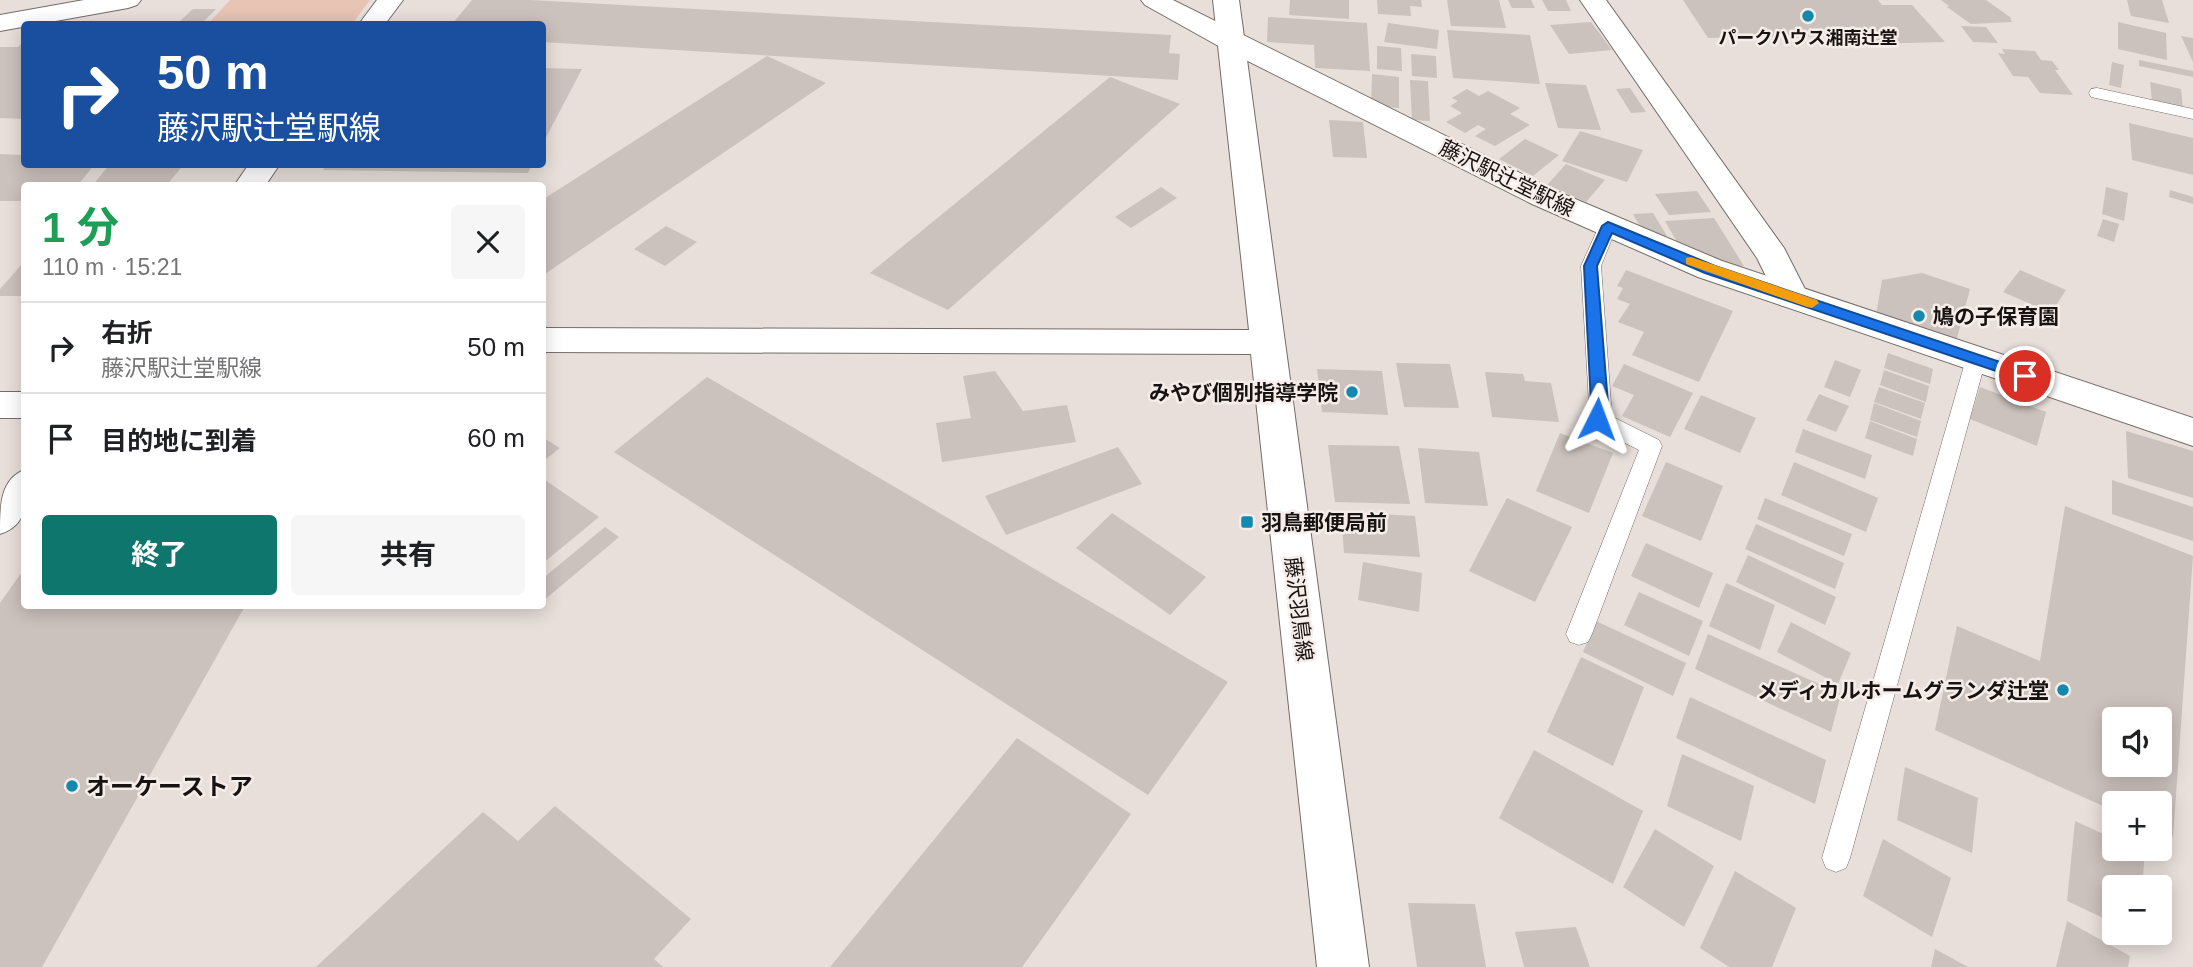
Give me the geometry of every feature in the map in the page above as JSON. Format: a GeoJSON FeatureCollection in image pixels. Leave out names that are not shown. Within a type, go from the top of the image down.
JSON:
{"type":"FeatureCollection","features":[{"type":"Feature","properties":{"kind":"street"},"geometry":{"type":"LineString","coordinates":[[0,23],[128,0]]}},
{"type":"Feature","properties":{"kind":"street"},"geometry":{"type":"LineString","coordinates":[[374,21],[390,0]]}},
{"type":"Feature","properties":{"kind":"street","name":"藤沢駅辻堂駅線"},"geometry":{"type":"LineString","coordinates":[[1154,0],[1231,42],[1543,197],[1710,270],[2193,432]]}},
{"type":"Feature","properties":{"kind":"street","name":"藤沢羽鳥線"},"geometry":{"type":"LineString","coordinates":[[1226,0],[1343,967]]}},
{"type":"Feature","properties":{"kind":"street"},"geometry":{"type":"LineString","coordinates":[[1593,0],[1772,256],[1792,297]]}},
{"type":"Feature","properties":{"kind":"street"},"geometry":{"type":"LineString","coordinates":[[546,340],[1268,342]]}},
{"type":"Feature","properties":{"kind":"street"},"geometry":{"type":"LineString","coordinates":[[0,405],[21,405]]}},
{"type":"Feature","properties":{"kind":"street"},"geometry":{"type":"LineString","coordinates":[[0,518],[21,489]]}},
{"type":"Feature","properties":{"kind":"lane"},"geometry":{"type":"LineString","coordinates":[[2097,93],[2193,114]]}},
{"type":"Feature","properties":{"kind":"lane"},"geometry":{"type":"LineString","coordinates":[[1579,634],[1651,446],[1597,419],[1600,404],[1591,266],[1608,226]]}},
{"type":"Feature","properties":{"kind":"lane"},"geometry":{"type":"LineString","coordinates":[[1836,858],[1976,359]]}},
{"type":"Feature","properties":{"kind":"shaded area"},"geometry":{"type":"Polygon","coordinates":[[[230,0],[370,0],[354,21],[211,21],[230,0]]]}},
{"type":"Feature","properties":{"kind":"building"},"geometry":{"type":"Polygon","coordinates":[[[472,0],[530,0],[1171,35],[1169,53],[1180,54],[1178,80],[546,42],[546,21],[454,21],[472,0]]]}},
{"type":"Feature","properties":{"kind":"building"},"geometry":{"type":"Polygon","coordinates":[[[1290,0],[1349,0],[1349,19],[1289,15],[1290,0]]]}},
{"type":"Feature","properties":{"kind":"building"},"geometry":{"type":"Polygon","coordinates":[[[1377,0],[1421,0],[1422,7],[1410,6],[1411,16],[1378,14],[1377,0]]]}},
{"type":"Feature","properties":{"kind":"building"},"geometry":{"type":"Polygon","coordinates":[[[1447,0],[1499,0],[1506,28],[1451,26],[1447,0]]]}},
{"type":"Feature","properties":{"kind":"building"},"geometry":{"type":"Polygon","coordinates":[[[1508,0],[1531,0],[1535,8],[1512,8],[1508,0]]]}},
{"type":"Feature","properties":{"kind":"building"},"geometry":{"type":"Polygon","coordinates":[[[1542,0],[1566,0],[1571,11],[1548,11],[1542,0]]]}},
{"type":"Feature","properties":{"kind":"building","name":"パークハウス湘南辻堂"},"geometry":{"type":"Polygon","coordinates":[[[1683,0],[1878,0],[1882,5],[1912,5],[1945,42],[1870,44],[1856,27],[1831,27],[1838,36],[1708,38],[1683,0]]]}},
{"type":"Feature","properties":{"kind":"building"},"geometry":{"type":"Polygon","coordinates":[[[1941,0],[1986,0],[2010,17],[2012,22],[1971,24],[1941,0]]]}},
{"type":"Feature","properties":{"kind":"building"},"geometry":{"type":"Polygon","coordinates":[[[2127,0],[2162,0],[2169,23],[2131,16],[2127,0]]]}},
{"type":"Feature","properties":{"kind":"building"},"geometry":{"type":"Polygon","coordinates":[[[193,9],[216,9],[204,21],[180,21],[193,9]]]}},
{"type":"Feature","properties":{"kind":"building"},"geometry":{"type":"Polygon","coordinates":[[[1268,17],[1367,23],[1370,71],[1315,68],[1314,45],[1267,42],[1268,17]]]}},
{"type":"Feature","properties":{"kind":"building"},"geometry":{"type":"Polygon","coordinates":[[[1591,22],[1612,50],[1569,54],[1550,25],[1591,22]]]}},
{"type":"Feature","properties":{"kind":"building"},"geometry":{"type":"Polygon","coordinates":[[[2118,22],[2166,33],[2167,60],[2118,49],[2118,22]]]}},
{"type":"Feature","properties":{"kind":"building"},"geometry":{"type":"Polygon","coordinates":[[[1388,23],[1439,30],[1437,49],[1384,42],[1388,23]]]}},
{"type":"Feature","properties":{"kind":"building"},"geometry":{"type":"Polygon","coordinates":[[[1961,26],[1986,27],[1998,43],[1973,42],[1961,26]]]}},
{"type":"Feature","properties":{"kind":"building"},"geometry":{"type":"Polygon","coordinates":[[[1447,30],[1530,35],[1540,84],[1453,78],[1447,30]]]}},
{"type":"Feature","properties":{"kind":"building"},"geometry":{"type":"Polygon","coordinates":[[[2181,36],[2193,38],[2193,62],[2181,36]]]}},
{"type":"Feature","properties":{"kind":"building"},"geometry":{"type":"Polygon","coordinates":[[[21,44],[21,119],[0,118],[0,47],[18,47],[21,44]]]}},
{"type":"Feature","properties":{"kind":"building"},"geometry":{"type":"Polygon","coordinates":[[[1377,46],[1401,48],[1402,71],[1377,69],[1377,46]]]}},
{"type":"Feature","properties":{"kind":"building"},"geometry":{"type":"Polygon","coordinates":[[[2002,49],[2035,51],[2041,60],[2052,61],[2059,70],[2055,70],[2073,95],[2040,93],[2028,77],[2013,76],[1998,53],[2005,54],[2002,49]]]}},
{"type":"Feature","properties":{"kind":"building"},"geometry":{"type":"Polygon","coordinates":[[[1411,54],[1436,56],[1437,78],[1412,76],[1411,54]]]}},
{"type":"Feature","properties":{"kind":"building"},"geometry":{"type":"Polygon","coordinates":[[[767,56],[826,83],[546,273],[546,197],[767,56]]]}},
{"type":"Feature","properties":{"kind":"building"},"geometry":{"type":"Polygon","coordinates":[[[2139,60],[2193,71],[2193,77],[2139,66],[2139,60]]]}},
{"type":"Feature","properties":{"kind":"building"},"geometry":{"type":"Polygon","coordinates":[[[2112,62],[2124,65],[2121,88],[2109,85],[2112,62]]]}},
{"type":"Feature","properties":{"kind":"building"},"geometry":{"type":"Polygon","coordinates":[[[546,68],[582,69],[546,137],[546,68]]]}},
{"type":"Feature","properties":{"kind":"building"},"geometry":{"type":"Polygon","coordinates":[[[1372,74],[1399,77],[1399,108],[1371,106],[1372,74]]]}},
{"type":"Feature","properties":{"kind":"building"},"geometry":{"type":"Polygon","coordinates":[[[1110,77],[1180,104],[948,310],[870,273],[1110,77]]]}},
{"type":"Feature","properties":{"kind":"building"},"geometry":{"type":"Polygon","coordinates":[[[1410,80],[1428,81],[1430,121],[1412,120],[1410,80]]]}},
{"type":"Feature","properties":{"kind":"building"},"geometry":{"type":"Polygon","coordinates":[[[2150,82],[2181,89],[2183,107],[2152,100],[2150,82]]]}},
{"type":"Feature","properties":{"kind":"building"},"geometry":{"type":"Polygon","coordinates":[[[1545,83],[1586,85],[1601,130],[1558,128],[1545,83]]]}},
{"type":"Feature","properties":{"kind":"building"},"geometry":{"type":"Polygon","coordinates":[[[1630,88],[1646,112],[1631,113],[1616,89],[1630,88]]]}},
{"type":"Feature","properties":{"kind":"building"},"geometry":{"type":"Polygon","coordinates":[[[1467,89],[1479,96],[1488,91],[1520,108],[1510,114],[1530,125],[1495,146],[1475,136],[1486,129],[1478,125],[1465,133],[1446,122],[1462,113],[1450,106],[1458,101],[1452,98],[1467,89]]]}},
{"type":"Feature","properties":{"kind":"building"},"geometry":{"type":"Polygon","coordinates":[[[1329,120],[1363,122],[1367,158],[1333,157],[1329,120]]]}},
{"type":"Feature","properties":{"kind":"building"},"geometry":{"type":"Polygon","coordinates":[[[2129,123],[2193,138],[2193,175],[2132,160],[2129,123]]]}},
{"type":"Feature","properties":{"kind":"building"},"geometry":{"type":"Polygon","coordinates":[[[1580,131],[1643,150],[1627,182],[1562,161],[1580,131]]]}},
{"type":"Feature","properties":{"kind":"building"},"geometry":{"type":"Polygon","coordinates":[[[1525,139],[1559,155],[1533,176],[1499,159],[1525,139]]]}},
{"type":"Feature","properties":{"kind":"building"},"geometry":{"type":"Polygon","coordinates":[[[0,154],[21,155],[21,168],[92,168],[80,182],[21,182],[21,201],[0,201],[0,154]]]}},
{"type":"Feature","properties":{"kind":"building"},"geometry":{"type":"Polygon","coordinates":[[[1566,164],[1605,180],[1586,202],[1547,185],[1566,164]]]}},
{"type":"Feature","properties":{"kind":"building"},"geometry":{"type":"Polygon","coordinates":[[[107,168],[181,168],[169,182],[95,182],[107,168]]]}},
{"type":"Feature","properties":{"kind":"building"},"geometry":{"type":"Polygon","coordinates":[[[324,168],[530,168],[528,173],[323,170],[324,168]]]}},
{"type":"Feature","properties":{"kind":"building"},"geometry":{"type":"Polygon","coordinates":[[[1161,187],[1177,198],[1131,228],[1115,217],[1161,187]]]}},
{"type":"Feature","properties":{"kind":"building"},"geometry":{"type":"Polygon","coordinates":[[[2106,187],[2128,193],[2124,221],[2102,214],[2106,187]]]}},
{"type":"Feature","properties":{"kind":"building"},"geometry":{"type":"Polygon","coordinates":[[[2170,190],[2193,197],[2193,204],[2169,197],[2170,190]]]}},
{"type":"Feature","properties":{"kind":"building"},"geometry":{"type":"Polygon","coordinates":[[[1697,191],[1711,212],[1669,215],[1655,194],[1697,191]]]}},
{"type":"Feature","properties":{"kind":"building"},"geometry":{"type":"Polygon","coordinates":[[[1653,213],[1667,236],[1646,237],[1633,214],[1653,213]]]}},
{"type":"Feature","properties":{"kind":"building"},"geometry":{"type":"Polygon","coordinates":[[[1714,218],[1744,266],[1714,268],[1681,249],[1665,221],[1714,218]]]}},
{"type":"Feature","properties":{"kind":"building"},"geometry":{"type":"Polygon","coordinates":[[[2103,219],[2119,224],[2114,242],[2097,236],[2103,219]]]}},
{"type":"Feature","properties":{"kind":"building"},"geometry":{"type":"Polygon","coordinates":[[[666,226],[697,242],[665,266],[634,249],[666,226]]]}},
{"type":"Feature","properties":{"kind":"building"},"geometry":{"type":"Polygon","coordinates":[[[21,265],[21,296],[0,296],[0,289],[21,265]]]}},
{"type":"Feature","properties":{"kind":"building"},"geometry":{"type":"Polygon","coordinates":[[[1626,270],[1733,311],[1699,382],[1632,355],[1644,332],[1618,322],[1630,304],[1617,299],[1623,288],[1617,286],[1626,270]]]}},
{"type":"Feature","properties":{"kind":"building"},"geometry":{"type":"Polygon","coordinates":[[[2020,270],[2066,290],[2051,313],[2003,292],[2020,270]]]}},
{"type":"Feature","properties":{"kind":"building"},"geometry":{"type":"Polygon","coordinates":[[[1922,273],[1970,289],[1956,342],[1876,315],[1882,280],[1922,273]]]}},
{"type":"Feature","properties":{"kind":"building"},"geometry":{"type":"Polygon","coordinates":[[[1888,353],[1933,369],[1930,384],[1884,368],[1888,353]]]}},
{"type":"Feature","properties":{"kind":"building"},"geometry":{"type":"Polygon","coordinates":[[[1835,360],[1861,370],[1850,397],[1824,387],[1835,360]]]}},
{"type":"Feature","properties":{"kind":"building"},"geometry":{"type":"Polygon","coordinates":[[[1396,363],[1450,364],[1459,408],[1404,407],[1396,363]]]}},
{"type":"Feature","properties":{"kind":"building"},"geometry":{"type":"Polygon","coordinates":[[[1624,364],[1693,393],[1670,437],[1622,416],[1634,395],[1612,386],[1624,364]]]}},
{"type":"Feature","properties":{"kind":"building","name":"みやび個別指導学院"},"geometry":{"type":"Polygon","coordinates":[[[1317,369],[1382,371],[1388,415],[1322,412],[1317,369]]]}},
{"type":"Feature","properties":{"kind":"building"},"geometry":{"type":"Polygon","coordinates":[[[1884,370],[1929,386],[1926,402],[1880,385],[1884,370]]]}},
{"type":"Feature","properties":{"kind":"building"},"geometry":{"type":"Polygon","coordinates":[[[995,371],[1023,411],[1067,405],[1076,442],[942,462],[936,423],[971,418],[963,376],[995,371]]]}},
{"type":"Feature","properties":{"kind":"building"},"geometry":{"type":"Polygon","coordinates":[[[1485,372],[1523,374],[1525,381],[1551,383],[1559,422],[1492,417],[1485,372]]]}},
{"type":"Feature","properties":{"kind":"building"},"geometry":{"type":"Polygon","coordinates":[[[707,377],[1228,682],[1148,795],[614,452],[707,377]]]}},
{"type":"Feature","properties":{"kind":"building"},"geometry":{"type":"Polygon","coordinates":[[[1879,387],[1925,403],[1921,419],[1874,402],[1879,387]]]}},
{"type":"Feature","properties":{"kind":"building"},"geometry":{"type":"Polygon","coordinates":[[[1980,387],[2046,412],[2037,446],[1970,419],[1980,387]]]}},
{"type":"Feature","properties":{"kind":"building"},"geometry":{"type":"Polygon","coordinates":[[[1819,394],[1849,406],[1836,432],[1806,420],[1819,394]]]}},
{"type":"Feature","properties":{"kind":"building"},"geometry":{"type":"Polygon","coordinates":[[[1701,395],[1756,418],[1740,453],[1684,429],[1701,395]]]}},
{"type":"Feature","properties":{"kind":"building"},"geometry":{"type":"Polygon","coordinates":[[[1874,403],[1921,421],[1917,437],[1870,420],[1874,403]]]}},
{"type":"Feature","properties":{"kind":"building"},"geometry":{"type":"Polygon","coordinates":[[[1870,421],[1917,439],[1913,456],[1865,438],[1870,421]]]}},
{"type":"Feature","properties":{"kind":"building"},"geometry":{"type":"Polygon","coordinates":[[[1803,429],[1872,455],[1865,479],[1795,452],[1803,429]]]}},
{"type":"Feature","properties":{"kind":"building"},"geometry":{"type":"Polygon","coordinates":[[[2126,431],[2193,451],[2193,498],[2128,478],[2126,431]]]}},
{"type":"Feature","properties":{"kind":"building"},"geometry":{"type":"Polygon","coordinates":[[[1560,433],[1613,453],[1589,513],[1536,491],[1560,433]]]}},
{"type":"Feature","properties":{"kind":"building"},"geometry":{"type":"Polygon","coordinates":[[[546,439],[560,448],[546,459],[546,439]]]}},
{"type":"Feature","properties":{"kind":"building"},"geometry":{"type":"Polygon","coordinates":[[[1328,445],[1399,446],[1410,504],[1335,502],[1328,445]]]}},
{"type":"Feature","properties":{"kind":"building"},"geometry":{"type":"Polygon","coordinates":[[[1118,447],[1142,484],[1006,535],[985,496],[1118,447]]]}},
{"type":"Feature","properties":{"kind":"building"},"geometry":{"type":"Polygon","coordinates":[[[1418,448],[1479,452],[1488,506],[1425,503],[1418,448]]]}},
{"type":"Feature","properties":{"kind":"building"},"geometry":{"type":"Polygon","coordinates":[[[1666,462],[1723,486],[1701,541],[1642,516],[1666,462]]]}},
{"type":"Feature","properties":{"kind":"building"},"geometry":{"type":"Polygon","coordinates":[[[1794,462],[1878,498],[1866,532],[1781,495],[1794,462]]]}},
{"type":"Feature","properties":{"kind":"building"},"geometry":{"type":"Polygon","coordinates":[[[2112,480],[2193,507],[2193,541],[2112,514],[2112,480]]]}},
{"type":"Feature","properties":{"kind":"building"},"geometry":{"type":"Polygon","coordinates":[[[546,481],[599,517],[546,561],[546,481]]]}},
{"type":"Feature","properties":{"kind":"building"},"geometry":{"type":"Polygon","coordinates":[[[1507,498],[1572,527],[1535,602],[1469,571],[1507,498]]]}},
{"type":"Feature","properties":{"kind":"building"},"geometry":{"type":"Polygon","coordinates":[[[1765,498],[1852,534],[1844,556],[1757,519],[1765,498]]]}},
{"type":"Feature","properties":{"kind":"building","name":"メディカルホームグランダ辻堂"},"geometry":{"type":"Polygon","coordinates":[[[2065,506],[2193,556],[2173,837],[2172,791],[2102,791],[2102,806],[1935,730],[1957,626],[2040,661],[2065,506]]]}},
{"type":"Feature","properties":{"kind":"building"},"geometry":{"type":"Polygon","coordinates":[[[1341,512],[1415,516],[1420,557],[1344,553],[1341,512]]]}},
{"type":"Feature","properties":{"kind":"building"},"geometry":{"type":"Polygon","coordinates":[[[1112,513],[1206,577],[1170,615],[1076,548],[1112,513]]]}},
{"type":"Feature","properties":{"kind":"building"},"geometry":{"type":"Polygon","coordinates":[[[1756,524],[1844,563],[1835,589],[1745,549],[1756,524]]]}},
{"type":"Feature","properties":{"kind":"building"},"geometry":{"type":"Polygon","coordinates":[[[605,527],[619,537],[546,599],[546,576],[605,527]]]}},
{"type":"Feature","properties":{"kind":"building"},"geometry":{"type":"Polygon","coordinates":[[[1646,543],[1713,573],[1699,608],[1631,576],[1646,543]]]}},
{"type":"Feature","properties":{"kind":"building"},"geometry":{"type":"Polygon","coordinates":[[[1748,555],[1836,597],[1825,625],[1736,582],[1748,555]]]}},
{"type":"Feature","properties":{"kind":"building"},"geometry":{"type":"Polygon","coordinates":[[[1363,562],[1422,573],[1419,612],[1358,600],[1363,562]]]}},
{"type":"Feature","properties":{"kind":"building","name":"オーケーストア"},"geometry":{"type":"Polygon","coordinates":[[[21,573],[21,609],[243,609],[42,967],[0,967],[0,603],[21,573]]]}},
{"type":"Feature","properties":{"kind":"building"},"geometry":{"type":"Polygon","coordinates":[[[1726,583],[1775,605],[1760,650],[1709,626],[1726,583]]]}},
{"type":"Feature","properties":{"kind":"building"},"geometry":{"type":"Polygon","coordinates":[[[1639,592],[1703,621],[1689,656],[1624,625],[1639,592]]]}},
{"type":"Feature","properties":{"kind":"building"},"geometry":{"type":"Polygon","coordinates":[[[1596,621],[1686,663],[1673,696],[1583,652],[1596,621]]]}},
{"type":"Feature","properties":{"kind":"building"},"geometry":{"type":"Polygon","coordinates":[[[1791,622],[1851,653],[1838,684],[1777,652],[1791,622]]]}},
{"type":"Feature","properties":{"kind":"building"},"geometry":{"type":"Polygon","coordinates":[[[1708,634],[1841,694],[1831,732],[1695,669],[1708,634]]]}},
{"type":"Feature","properties":{"kind":"building"},"geometry":{"type":"Polygon","coordinates":[[[1581,657],[1644,687],[1613,766],[1547,732],[1581,657]]]}},
{"type":"Feature","properties":{"kind":"building"},"geometry":{"type":"Polygon","coordinates":[[[1690,697],[1826,760],[1815,804],[1676,738],[1690,697]]]}},
{"type":"Feature","properties":{"kind":"building"},"geometry":{"type":"Polygon","coordinates":[[[1017,738],[1131,814],[1022,967],[830,967],[1017,738]]]}},
{"type":"Feature","properties":{"kind":"building"},"geometry":{"type":"Polygon","coordinates":[[[1534,750],[1643,811],[1613,884],[1499,818],[1534,750]]]}},
{"type":"Feature","properties":{"kind":"building"},"geometry":{"type":"Polygon","coordinates":[[[1682,754],[1754,786],[1741,841],[1667,806],[1682,754]]]}},
{"type":"Feature","properties":{"kind":"building"},"geometry":{"type":"Polygon","coordinates":[[[1905,767],[1978,798],[1972,853],[1897,820],[1905,767]]]}},
{"type":"Feature","properties":{"kind":"building"},"geometry":{"type":"Polygon","coordinates":[[[555,806],[691,919],[654,959],[663,967],[316,967],[483,812],[518,841],[555,806]]]}},
{"type":"Feature","properties":{"kind":"building"},"geometry":{"type":"Polygon","coordinates":[[[2075,821],[2102,833],[2102,861],[2144,861],[2143,875],[2102,875],[2102,917],[2067,901],[2075,821]]]}},
{"type":"Feature","properties":{"kind":"building"},"geometry":{"type":"Polygon","coordinates":[[[1655,829],[1714,866],[1684,927],[1623,887],[1655,829]]]}},
{"type":"Feature","properties":{"kind":"building"},"geometry":{"type":"Polygon","coordinates":[[[1883,839],[1951,878],[1932,937],[1863,896],[1883,839]]]}},
{"type":"Feature","properties":{"kind":"building"},"geometry":{"type":"Polygon","coordinates":[[[1735,871],[1796,908],[1772,967],[1729,967],[1700,948],[1735,871]]]}},
{"type":"Feature","properties":{"kind":"building"},"geometry":{"type":"Polygon","coordinates":[[[1408,903],[1475,904],[1486,967],[1417,967],[1408,903]]]}},
{"type":"Feature","properties":{"kind":"building"},"geometry":{"type":"Polygon","coordinates":[[[2067,921],[2102,940],[2102,945],[2110,945],[2130,956],[2128,967],[2056,967],[2067,921]]]}},
{"type":"Feature","properties":{"kind":"building"},"geometry":{"type":"Polygon","coordinates":[[[1576,927],[1590,967],[1524,967],[1515,932],[1576,927]]]}},
{"type":"Feature","properties":{"kind":"building"},"geometry":{"type":"Polygon","coordinates":[[[1935,949],[1968,967],[1931,967],[1935,949]]]}},
{"type":"Feature","properties":{"kind":"slow traffic"},"geometry":{"type":"LineString","coordinates":[[1691,261],[1710,270],[1812,303]]}},
{"type":"Feature","properties":{"kind":"place","name":"パークハウス湘南辻堂"},"geometry":{"type":"Point","coordinates":[1808,16]}},
{"type":"Feature","properties":{"kind":"place","name":"鳩の子保育園"},"geometry":{"type":"Point","coordinates":[1919,316]}},
{"type":"Feature","properties":{"kind":"place","name":"みやび個別指導学院"},"geometry":{"type":"Point","coordinates":[1352,392]}},
{"type":"Feature","properties":{"kind":"place","name":"羽鳥郵便局前"},"geometry":{"type":"Point","coordinates":[1247,522]}},
{"type":"Feature","properties":{"kind":"place","name":"メディカルホームグランダ辻堂"},"geometry":{"type":"Point","coordinates":[2063,690]}},
{"type":"Feature","properties":{"kind":"place","name":"オーケーストア"},"geometry":{"type":"Point","coordinates":[72,786]}},
{"type":"Feature","properties":{"kind":"route"},"geometry":{"type":"LineString","coordinates":[[1597,419],[1600,404],[1591,266],[1608,226],[1710,270],[2025,376]]}}]}
